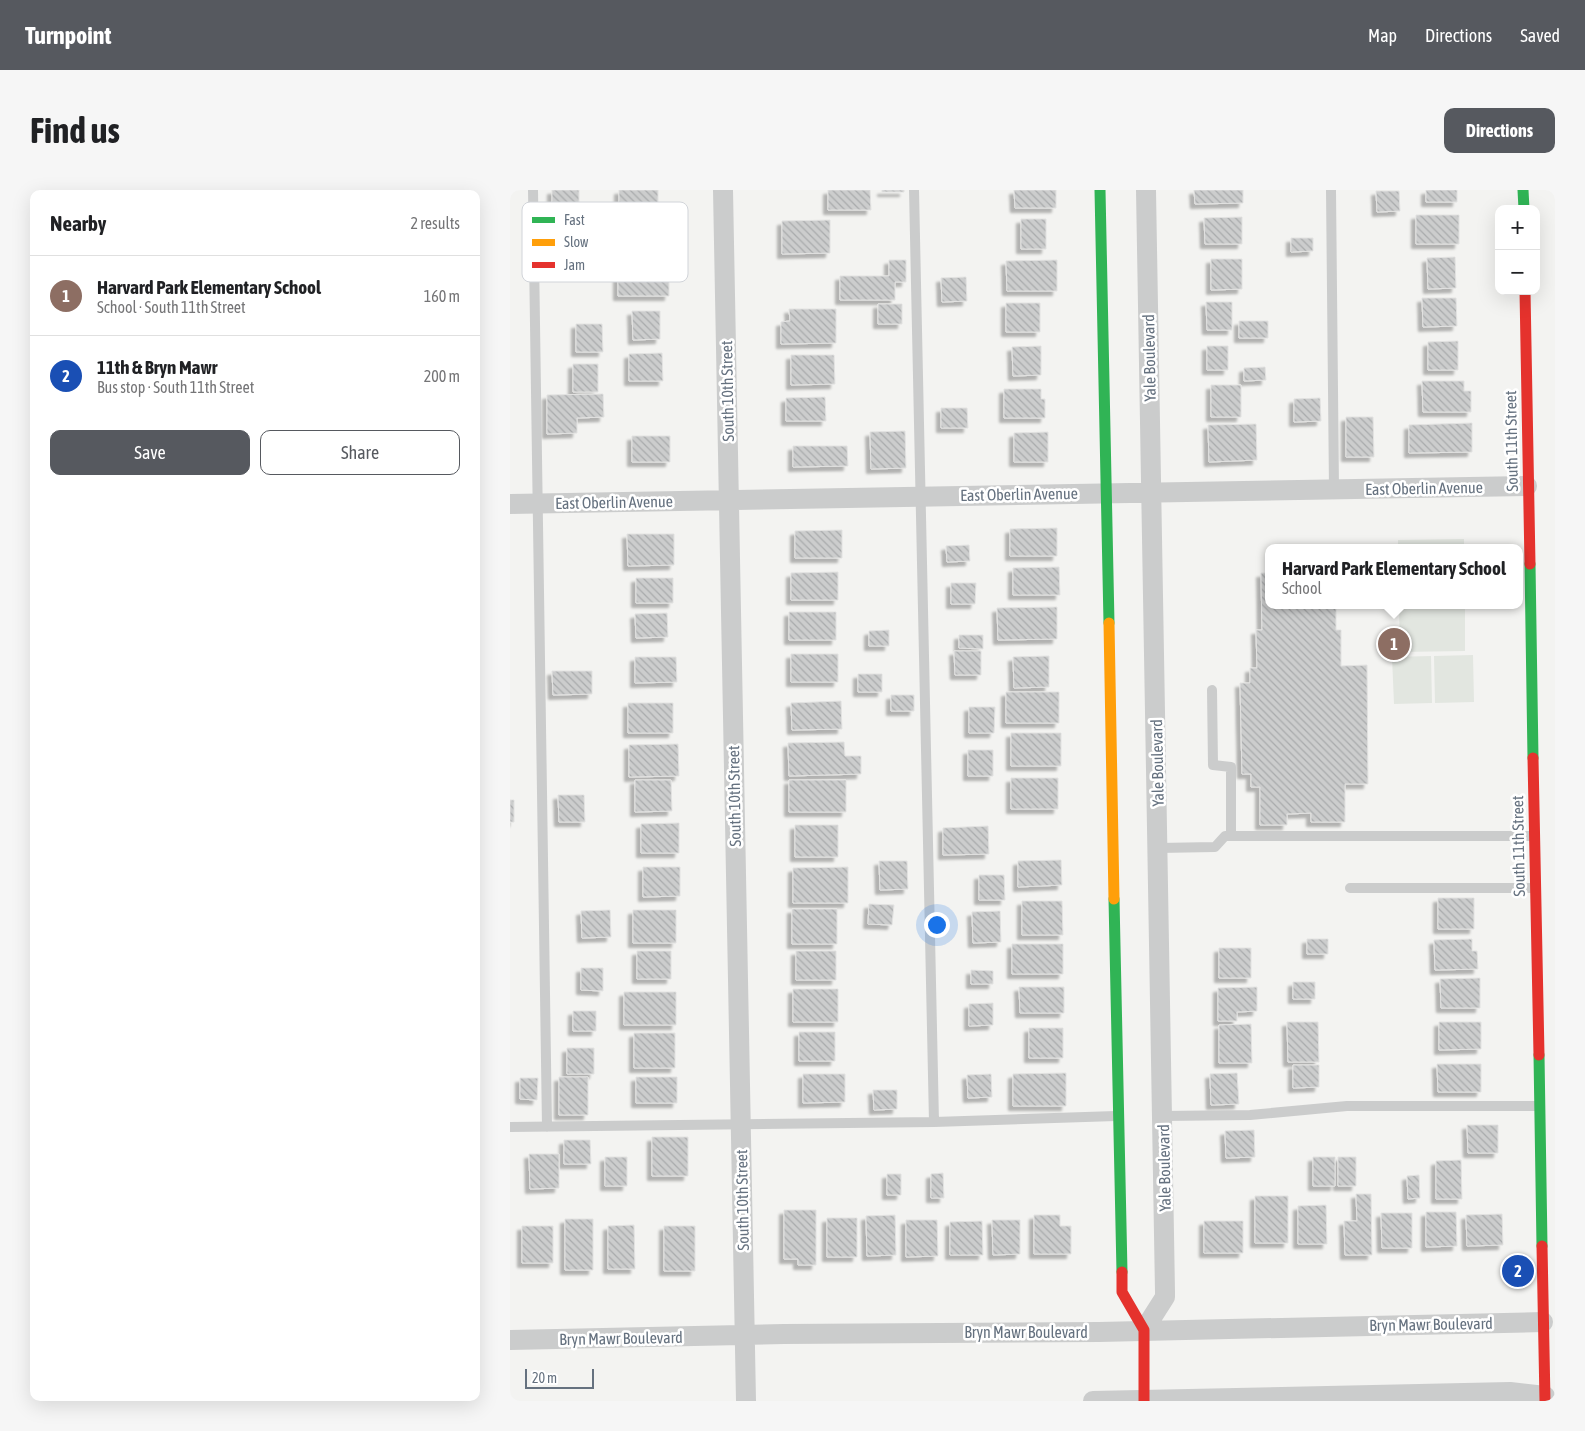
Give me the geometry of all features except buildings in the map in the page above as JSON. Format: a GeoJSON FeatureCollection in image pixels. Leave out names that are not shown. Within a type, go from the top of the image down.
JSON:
{"type":"FeatureCollection","features":[{"type":"Feature","properties":{"kind":"street","name":"South 10th Street"},"geometry":{"type":"LineString","coordinates":[[723,190],[746,1401]]}},
{"type":"Feature","properties":{"kind":"street"},"geometry":{"type":"LineString","coordinates":[[1100,190],[1122,1292],[1144,1330],[1144,1401]]}},
{"type":"Feature","properties":{"kind":"street","name":"Yale Boulevard"},"geometry":{"type":"LineString","coordinates":[[1144,1330],[1165,1297],[1146,190]]}},
{"type":"Feature","properties":{"kind":"street"},"geometry":{"type":"LineString","coordinates":[[1523,190],[1524,205]]}},
{"type":"Feature","properties":{"kind":"street","name":"South 11th Street"},"geometry":{"type":"LineString","coordinates":[[1525,295],[1538,1106],[1549,1321],[1548,1398]]}},
{"type":"Feature","properties":{"kind":"street","name":"East Oberlin Avenue"},"geometry":{"type":"LineString","coordinates":[[510,504],[1527,486]]}},
{"type":"Feature","properties":{"kind":"street","name":"Bryn Mawr Boulevard"},"geometry":{"type":"LineString","coordinates":[[510,1340],[1144,1330],[1549,1321]]}},
{"type":"Feature","properties":{"kind":"street"},"geometry":{"type":"LineString","coordinates":[[1093,1401],[1510,1392],[1548,1398]]}},
{"type":"Feature","properties":{"kind":"lane"},"geometry":{"type":"LineString","coordinates":[[914,190],[934,1122]]}},
{"type":"Feature","properties":{"kind":"lane"},"geometry":{"type":"LineString","coordinates":[[1331,190],[1334,490]]}},
{"type":"Feature","properties":{"kind":"lane"},"geometry":{"type":"LineString","coordinates":[[534,282],[547,1127]]}},
{"type":"Feature","properties":{"kind":"lane"},"geometry":{"type":"LineString","coordinates":[[1212,690],[1213,765],[1231,767],[1231,836]]}},
{"type":"Feature","properties":{"kind":"lane"},"geometry":{"type":"LineString","coordinates":[[1158,848],[1215,847],[1225,836],[1534,836]]}},
{"type":"Feature","properties":{"kind":"lane"},"geometry":{"type":"LineString","coordinates":[[1350,888],[1535,888]]}},
{"type":"Feature","properties":{"kind":"lane"},"geometry":{"type":"LineString","coordinates":[[1163,1116],[1250,1115],[1347,1106],[1538,1106]]}},
{"type":"Feature","properties":{"kind":"lane"},"geometry":{"type":"LineString","coordinates":[[510,1127],[934,1122],[1117,1116]]}},
{"type":"Feature","properties":{"kind":"shaded area"},"geometry":{"type":"Polygon","coordinates":[[[1464,539],[1464,544],[1398,544],[1398,540],[1464,539]]]}},
{"type":"Feature","properties":{"kind":"shaded area"},"geometry":{"type":"Polygon","coordinates":[[[1399,609],[1465,609],[1465,651],[1400,652],[1399,609]]]}},
{"type":"Feature","properties":{"kind":"shaded area"},"geometry":{"type":"Polygon","coordinates":[[[1473,655],[1474,702],[1435,703],[1434,656],[1473,655]]]}},
{"type":"Feature","properties":{"kind":"shaded area"},"geometry":{"type":"Polygon","coordinates":[[[1431,656],[1432,703],[1394,704],[1392,657],[1431,656]]]}},
{"type":"Feature","properties":{"kind":"traffic: fast"},"geometry":{"type":"LineString","coordinates":[[1100,190],[1109,623]]}},
{"type":"Feature","properties":{"kind":"traffic: fast"},"geometry":{"type":"LineString","coordinates":[[1523,190],[1524,205]]}},
{"type":"Feature","properties":{"kind":"traffic: fast"},"geometry":{"type":"LineString","coordinates":[[1530,564],[1533,758]]}},
{"type":"Feature","properties":{"kind":"traffic: fast"},"geometry":{"type":"LineString","coordinates":[[1114,899],[1122,1272]]}},
{"type":"Feature","properties":{"kind":"traffic: fast"},"geometry":{"type":"LineString","coordinates":[[1539,1055],[1542,1246]]}},
{"type":"Feature","properties":{"kind":"traffic: slow"},"geometry":{"type":"LineString","coordinates":[[1109,623],[1114,899]]}},
{"type":"Feature","properties":{"kind":"traffic: jam"},"geometry":{"type":"LineString","coordinates":[[1525,295],[1530,564]]}},
{"type":"Feature","properties":{"kind":"traffic: jam"},"geometry":{"type":"LineString","coordinates":[[1533,758],[1539,1055]]}},
{"type":"Feature","properties":{"kind":"traffic: jam"},"geometry":{"type":"LineString","coordinates":[[1542,1246],[1545,1401]]}},
{"type":"Feature","properties":{"kind":"traffic: jam"},"geometry":{"type":"LineString","coordinates":[[1122,1272],[1122,1292],[1144,1330],[1144,1401]]}},
{"type":"Feature","properties":{"kind":"place","name":"Harvard Park Elementary School"},"geometry":{"type":"Point","coordinates":[1394,644]}},
{"type":"Feature","properties":{"kind":"place","name":"11th & Bryn Mawr"},"geometry":{"type":"Point","coordinates":[1518,1271]}}]}
